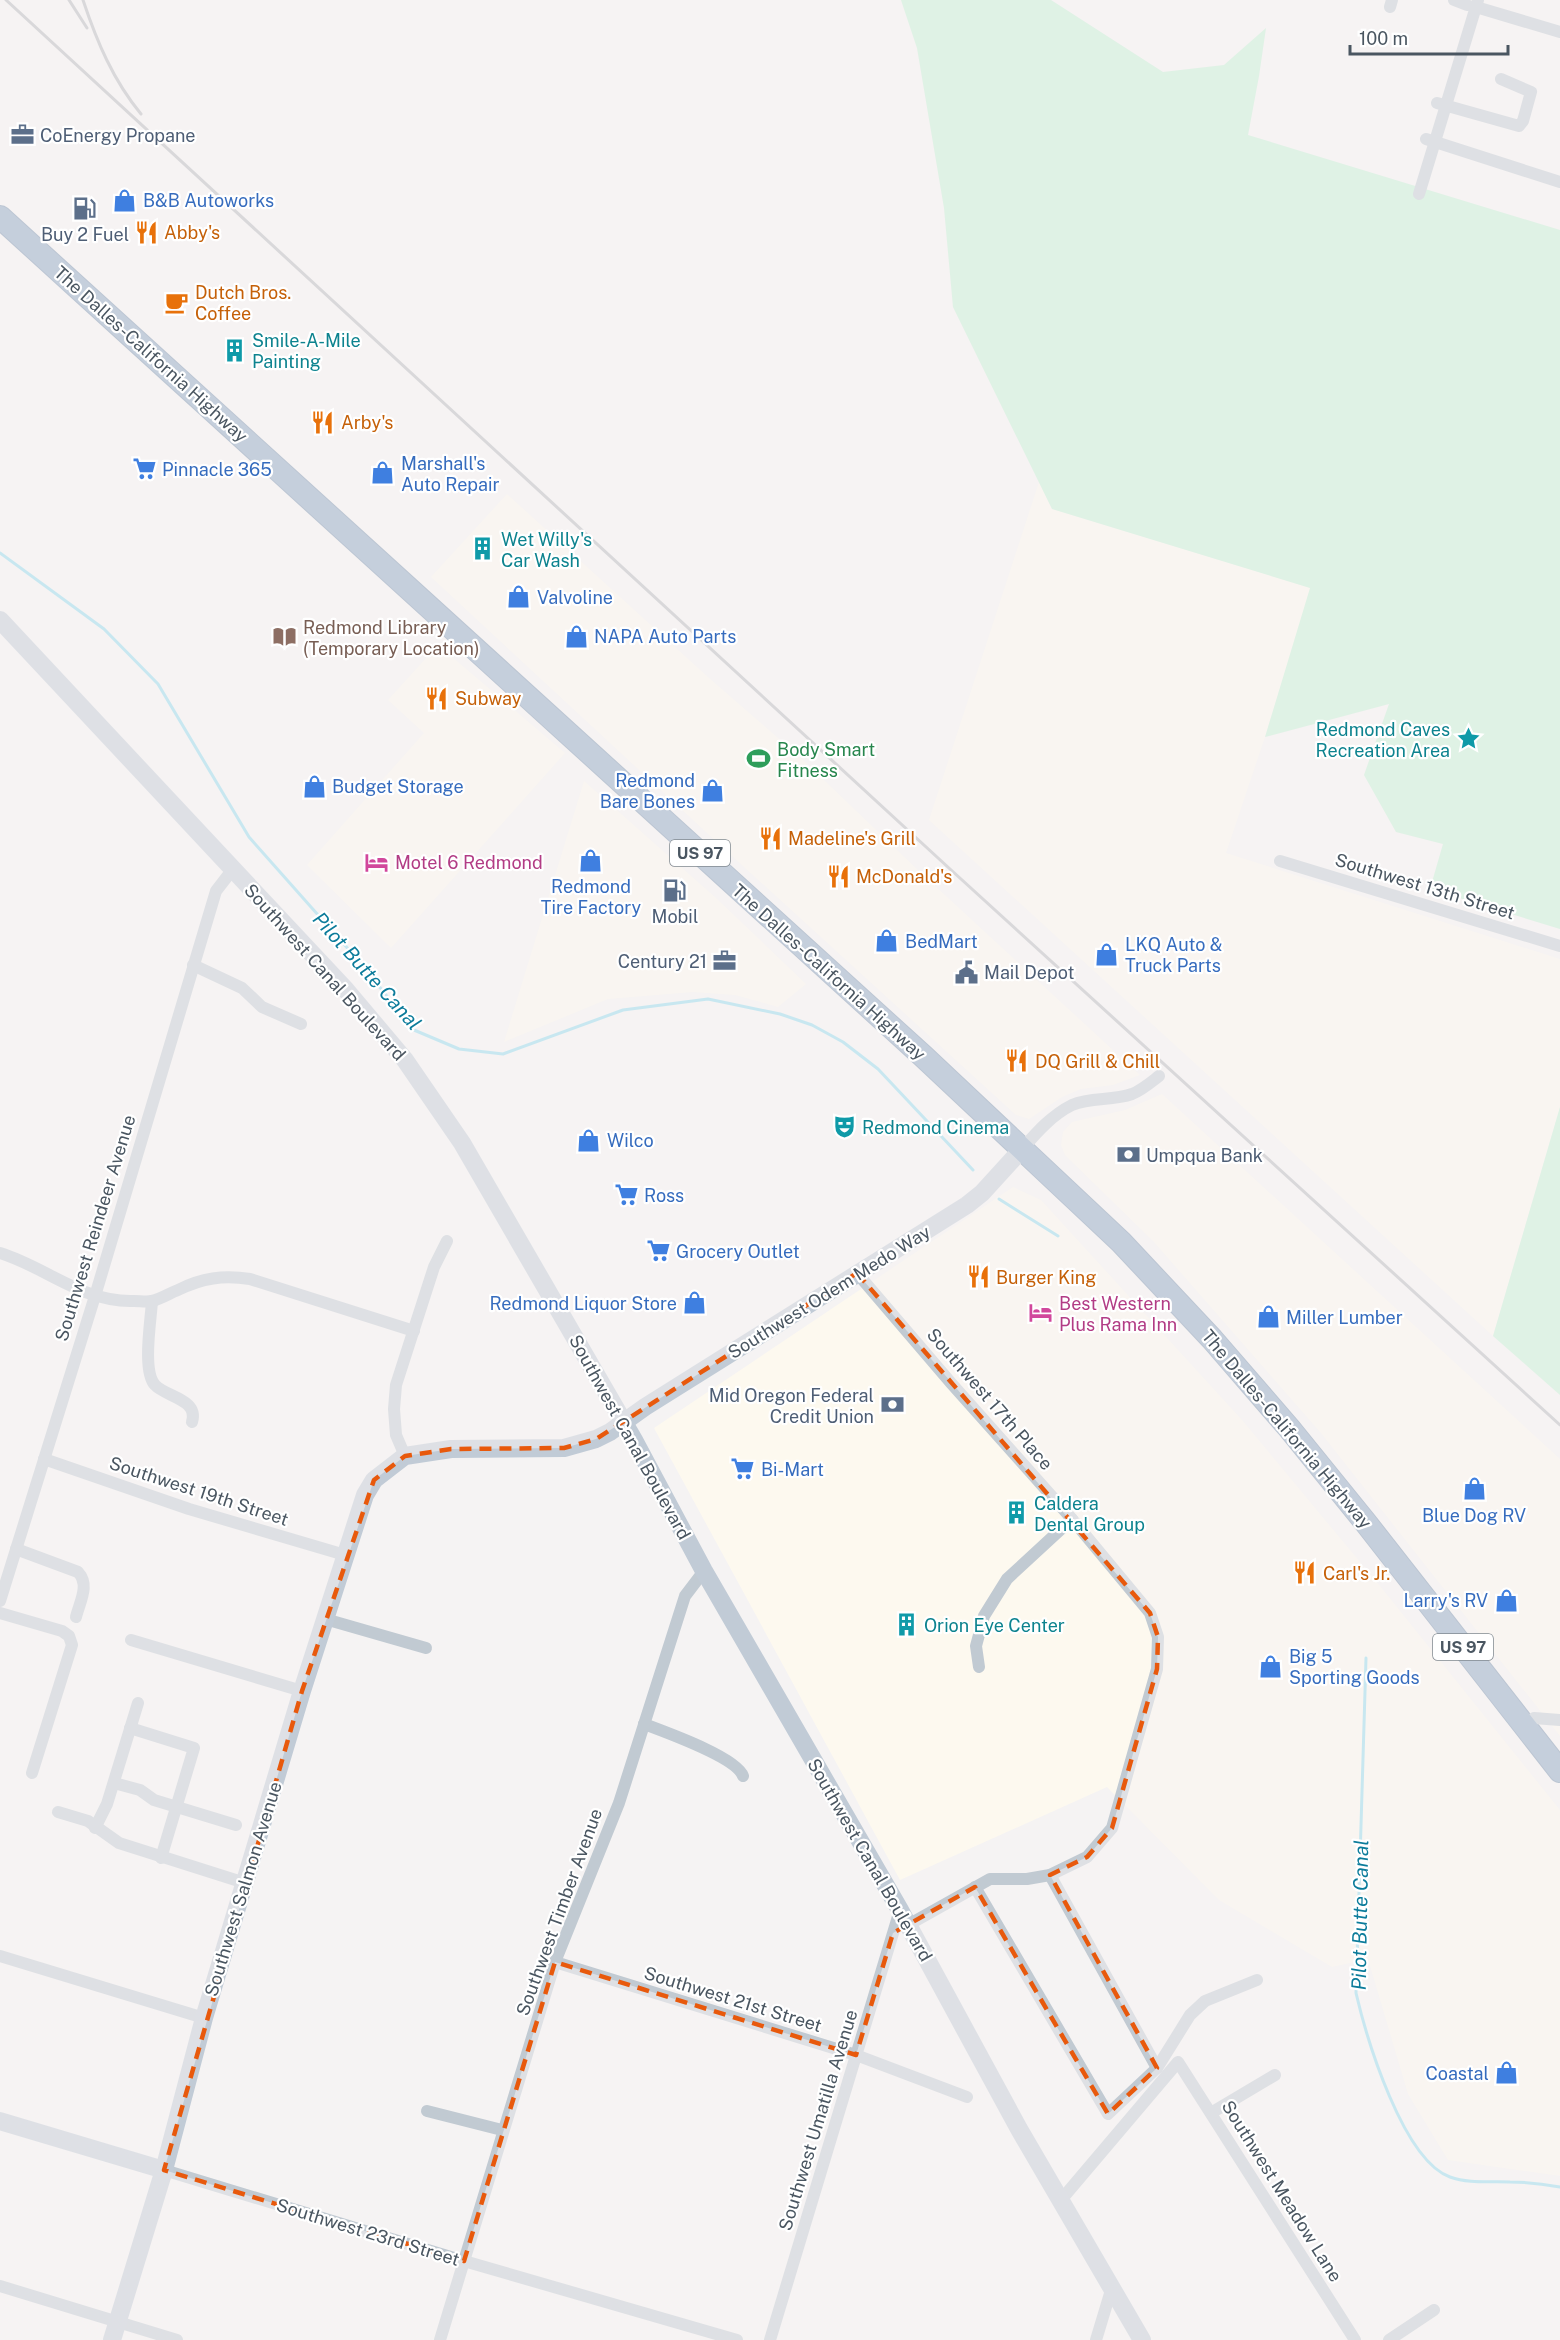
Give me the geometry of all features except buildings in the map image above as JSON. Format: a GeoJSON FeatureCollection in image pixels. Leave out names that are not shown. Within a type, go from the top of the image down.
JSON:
{"type":"FeatureCollection","features":[{"type":"Feature","properties":{"kind":"highway","name":"The Dalles-California Highway"},"geometry":{"type":"LineString","coordinates":[[0,217],[1023,1148],[1121,1242],[1212,1339],[1289,1428],[1560,1771]]}},
{"type":"Feature","properties":{"kind":"main road","name":"Southwest Canal Boulevard"},"geometry":{"type":"LineString","coordinates":[[0,621],[346,990],[405,1060],[462,1143],[623,1422],[704,1571],[904,1917],[1019,2129],[1142,2340]]}},
{"type":"Feature","properties":{"kind":"main road","name":"Southwest Odem Medo Way"},"geometry":{"type":"LineString","coordinates":[[623,1422],[857,1272],[899,1249],[967,1205],[982,1193],[1023,1148]]}},
{"type":"Feature","properties":{"kind":"main road","name":"Southwest Salmon Avenue"},"geometry":{"type":"LineString","coordinates":[[115,2331],[164,2170],[204,2018],[302,1691],[365,1495],[374,1480],[405,1456],[451,1449],[564,1448],[596,1439],[623,1422]]}},
{"type":"Feature","properties":{"kind":"main road","name":"Southwest 23rd Street"},"geometry":{"type":"LineString","coordinates":[[0,2121],[164,2170]]}},
{"type":"Feature","properties":{"kind":"street"},"geometry":{"type":"LineString","coordinates":[[1454,0],[1560,32]]}},
{"type":"Feature","properties":{"kind":"street"},"geometry":{"type":"LineString","coordinates":[[1419,194],[1473,4]]}},
{"type":"Feature","properties":{"kind":"street"},"geometry":{"type":"LineString","coordinates":[[1437,103],[1519,126],[1523,121],[1531,92],[1501,80]]}},
{"type":"Feature","properties":{"kind":"street"},"geometry":{"type":"LineString","coordinates":[[1426,139],[1560,182]]}},
{"type":"Feature","properties":{"kind":"street","name":"Southwest 13th Street"},"geometry":{"type":"LineString","coordinates":[[1280,861],[1560,946]]}},
{"type":"Feature","properties":{"kind":"street","name":"Southwest Reindeer Avenue"},"geometry":{"type":"LineString","coordinates":[[0,1601],[95,1296],[216,891],[233,869]]}},
{"type":"Feature","properties":{"kind":"street"},"geometry":{"type":"LineString","coordinates":[[193,965],[242,988],[262,1007],[301,1024]]}},
{"type":"Feature","properties":{"kind":"street"},"geometry":{"type":"LineString","coordinates":[[1023,1148],[1048,1121],[1072,1105],[1089,1100],[1132,1094],[1143,1089],[1159,1076]]}},
{"type":"Feature","properties":{"kind":"street"},"geometry":{"type":"LineString","coordinates":[[405,1456],[396,1435],[394,1409],[396,1385],[434,1267],[447,1241]]}},
{"type":"Feature","properties":{"kind":"street"},"geometry":{"type":"LineString","coordinates":[[0,1253],[20,1259],[64,1283],[95,1296],[122,1302],[152,1301],[207,1279],[235,1277],[250,1279],[414,1330]]}},
{"type":"Feature","properties":{"kind":"street","name":"Southwest 17th Place"},"geometry":{"type":"LineString","coordinates":[[857,1272],[951,1383],[1072,1519],[1150,1613],[1158,1637],[1157,1669],[1112,1828],[1087,1857],[1050,1875],[1027,1879],[990,1879],[904,1917]]}},
{"type":"Feature","properties":{"kind":"street"},"geometry":{"type":"LineString","coordinates":[[152,1301],[148,1350],[149,1374],[155,1385],[182,1398],[190,1408],[194,1418],[192,1422]]}},
{"type":"Feature","properties":{"kind":"street","name":"Southwest 19th Street"},"geometry":{"type":"LineString","coordinates":[[44,1460],[189,1509],[345,1555]]}},
{"type":"Feature","properties":{"kind":"street"},"geometry":{"type":"LineString","coordinates":[[979,1667],[976,1646],[984,1616],[1001,1588],[1007,1579],[1072,1519]]}},
{"type":"Feature","properties":{"kind":"street"},"geometry":{"type":"LineString","coordinates":[[16,1549],[78,1572],[83,1577],[86,1584],[75,1617]]}},
{"type":"Feature","properties":{"kind":"street","name":"Southwest Timber Avenue"},"geometry":{"type":"LineString","coordinates":[[440,2340],[502,2130],[555,1962],[619,1803],[685,1596],[704,1571]]}},
{"type":"Feature","properties":{"kind":"street"},"geometry":{"type":"LineString","coordinates":[[0,1613],[62,1631],[69,1636],[72,1645],[32,1773]]}},
{"type":"Feature","properties":{"kind":"street"},"geometry":{"type":"LineString","coordinates":[[325,1619],[426,1648]]}},
{"type":"Feature","properties":{"kind":"street"},"geometry":{"type":"LineString","coordinates":[[131,1640],[302,1691]]}},
{"type":"Feature","properties":{"kind":"street"},"geometry":{"type":"LineString","coordinates":[[95,1828],[107,1804],[138,1703]]}},
{"type":"Feature","properties":{"kind":"street"},"geometry":{"type":"LineString","coordinates":[[1524,1725],[1534,1718],[1560,1720]]}},
{"type":"Feature","properties":{"kind":"street"},"geometry":{"type":"LineString","coordinates":[[644,1724],[693,1743],[741,1769],[743,1776]]}},
{"type":"Feature","properties":{"kind":"street"},"geometry":{"type":"LineString","coordinates":[[130,1728],[194,1748],[162,1858]]}},
{"type":"Feature","properties":{"kind":"street"},"geometry":{"type":"LineString","coordinates":[[114,1783],[140,1790],[154,1800],[236,1825]]}},
{"type":"Feature","properties":{"kind":"street"},"geometry":{"type":"LineString","coordinates":[[58,1812],[88,1821],[118,1842],[245,1883]]}},
{"type":"Feature","properties":{"kind":"street"},"geometry":{"type":"LineString","coordinates":[[1050,1875],[1157,2068]]}},
{"type":"Feature","properties":{"kind":"street"},"geometry":{"type":"LineString","coordinates":[[975,1887],[1108,2114],[1157,2068],[1190,2015],[1204,2001],[1257,1980]]}},
{"type":"Feature","properties":{"kind":"street","name":"Southwest Umatilla Avenue"},"geometry":{"type":"LineString","coordinates":[[770,2340],[856,2055],[904,1917]]}},
{"type":"Feature","properties":{"kind":"street"},"geometry":{"type":"LineString","coordinates":[[0,1956],[204,2018]]}},
{"type":"Feature","properties":{"kind":"street","name":"Southwest 21st Street"},"geometry":{"type":"LineString","coordinates":[[555,1962],[856,2055],[968,2097]]}},
{"type":"Feature","properties":{"kind":"street","name":"Southwest Meadow Lane"},"geometry":{"type":"LineString","coordinates":[[1061,2200],[1178,2062],[1355,2340]]}},
{"type":"Feature","properties":{"kind":"street"},"geometry":{"type":"LineString","coordinates":[[1211,2113],[1275,2075]]}},
{"type":"Feature","properties":{"kind":"street"},"geometry":{"type":"LineString","coordinates":[[427,2110],[502,2130]]}},
{"type":"Feature","properties":{"kind":"street","name":"Southwest 23rd Street"},"geometry":{"type":"LineString","coordinates":[[164,2170],[464,2261],[737,2340]]}},
{"type":"Feature","properties":{"kind":"street"},"geometry":{"type":"LineString","coordinates":[[0,2286],[115,2331],[177,2340]]}},
{"type":"Feature","properties":{"kind":"street"},"geometry":{"type":"LineString","coordinates":[[1096,2340],[1112,2287]]}},
{"type":"Feature","properties":{"kind":"street"},"geometry":{"type":"LineString","coordinates":[[1389,2340],[1434,2310]]}},
{"type":"Feature","properties":{"kind":"highlighted area"},"geometry":{"type":"Polygon","coordinates":[[[857,1273],[1150,1613],[1158,1637],[1157,1669],[1112,1828],[1087,1857],[1050,1875],[1157,2068],[1108,2114],[975,1887],[893,1933],[856,2055],[555,1962],[464,2261],[164,2170],[302,1691],[374,1480],[405,1456],[451,1449],[564,1448],[596,1439],[857,1273]]]}},
{"type":"Feature","properties":{"kind":"shaded area"},"geometry":{"type":"Polygon","coordinates":[[[1039,482],[1052,509],[1311,588],[1226,853],[1560,959],[1560,1107],[1493,1336],[929,820],[1039,482]]]}},
{"type":"Feature","properties":{"kind":"shaded area"},"geometry":{"type":"Polygon","coordinates":[[[507,494],[709,678],[801,758],[921,873],[1140,1075],[1113,1085],[1081,1089],[1062,1097],[1029,1119],[1016,1115],[720,845],[431,577],[507,494]]]}},
{"type":"Feature","properties":{"kind":"shaded area"},"geometry":{"type":"Polygon","coordinates":[[[438,645],[565,753],[391,948],[307,865],[424,733],[388,700],[438,645]]]}},
{"type":"Feature","properties":{"kind":"shaded area"},"geometry":{"type":"Polygon","coordinates":[[[584,781],[716,898],[806,984],[778,1007],[735,995],[693,992],[608,999],[504,1042],[584,781]]]}},
{"type":"Feature","properties":{"kind":"shaded area"},"geometry":{"type":"Polygon","coordinates":[[[1162,1094],[1560,1459],[1560,1736],[1321,1433],[1154,1242],[1065,1155],[1061,1145],[1063,1132],[1072,1122],[1125,1110],[1162,1094]]]}},
{"type":"Feature","properties":{"kind":"shaded area"},"geometry":{"type":"Polygon","coordinates":[[[1013,1187],[1041,1200],[1242,1420],[1380,1586],[1560,1810],[1560,2176],[1448,2160],[1408,2094],[1368,1959],[1332,1967],[1219,1900],[1107,1787],[900,1880],[654,1428],[1013,1187]]]}},
{"type":"Feature","properties":{"kind":"green space"},"geometry":{"type":"Polygon","coordinates":[[[901,0],[1051,0],[1163,72],[1224,65],[1266,28],[1248,135],[1560,230],[1560,929],[1430,889],[1443,844],[1396,832],[1364,775],[1389,704],[1265,737],[1310,588],[1052,509],[953,307],[944,208],[917,48],[901,0]]]}},
{"type":"Feature","properties":{"kind":"green space"},"geometry":{"type":"Polygon","coordinates":[[[1560,1107],[1560,1395],[1493,1336],[1560,1107]]]}},
{"type":"Feature","properties":{"kind":"waterway","name":"Pilot Butte Canal"},"geometry":{"type":"LineString","coordinates":[[0,553],[104,629],[158,684],[249,837],[358,960],[414,1030],[459,1049],[503,1054],[623,1010],[708,999],[780,1014],[812,1025],[843,1042],[878,1069],[973,1170]]}},
{"type":"Feature","properties":{"kind":"waterway","name":"Pilot Butte Canal"},"geometry":{"type":"LineString","coordinates":[[999,1199],[1058,1236]]}},
{"type":"Feature","properties":{"kind":"waterway","name":"Pilot Butte Canal"},"geometry":{"type":"LineString","coordinates":[[1366,1658],[1356,1993],[1378,2067],[1403,2124],[1417,2148],[1433,2166],[1450,2177],[1465,2181],[1522,2182],[1560,2187]]}},
{"type":"Feature","properties":{"kind":"railway"},"geometry":{"type":"LineString","coordinates":[[6,0],[950,869],[1560,1425]]}},
{"type":"Feature","properties":{"kind":"railway"},"geometry":{"type":"LineString","coordinates":[[69,0],[87,28]]}},
{"type":"Feature","properties":{"kind":"railway"},"geometry":{"type":"LineString","coordinates":[[83,0],[107,60],[122,88],[141,114]]}},
{"type":"Feature","properties":{"kind":"place","name":"CoEnergy Propane"},"geometry":{"type":"Point","coordinates":[22,135]}},
{"type":"Feature","properties":{"kind":"place","name":"B&B Autoworks"},"geometry":{"type":"Point","coordinates":[125,200]}},
{"type":"Feature","properties":{"kind":"place","name":"Buy 2 Fuel"},"geometry":{"type":"Point","coordinates":[85,208]}},
{"type":"Feature","properties":{"kind":"place","name":"Abby's"},"geometry":{"type":"Point","coordinates":[146,232]}},
{"type":"Feature","properties":{"kind":"place","name":"Dutch Bros. Coffee"},"geometry":{"type":"Point","coordinates":[177,302]}},
{"type":"Feature","properties":{"kind":"place","name":"Smile-A-Mile Painting"},"geometry":{"type":"Point","coordinates":[234,350]}},
{"type":"Feature","properties":{"kind":"place","name":"Arby's"},"geometry":{"type":"Point","coordinates":[323,422]}},
{"type":"Feature","properties":{"kind":"place","name":"Pinnacle 365"},"geometry":{"type":"Point","coordinates":[144,469]}},
{"type":"Feature","properties":{"kind":"place","name":"Marshall's Auto Repair"},"geometry":{"type":"Point","coordinates":[383,473]}},
{"type":"Feature","properties":{"kind":"place","name":"Wet Willy's Car Wash"},"geometry":{"type":"Point","coordinates":[483,549]}},
{"type":"Feature","properties":{"kind":"place","name":"Valvoline"},"geometry":{"type":"Point","coordinates":[519,597]}},
{"type":"Feature","properties":{"kind":"place","name":"NAPA Auto Parts"},"geometry":{"type":"Point","coordinates":[576,636]}},
{"type":"Feature","properties":{"kind":"place","name":"Redmond Library (Temporary Location)"},"geometry":{"type":"Point","coordinates":[285,637]}},
{"type":"Feature","properties":{"kind":"place","name":"Subway"},"geometry":{"type":"Point","coordinates":[437,698]}},
{"type":"Feature","properties":{"kind":"place","name":"Redmond Caves Recreation Area"},"geometry":{"type":"Point","coordinates":[1468,739]}},
{"type":"Feature","properties":{"kind":"place","name":"Body Smart Fitness"},"geometry":{"type":"Point","coordinates":[759,759]}},
{"type":"Feature","properties":{"kind":"place","name":"Budget Storage"},"geometry":{"type":"Point","coordinates":[314,786]}},
{"type":"Feature","properties":{"kind":"place","name":"Redmond Bare Bones"},"geometry":{"type":"Point","coordinates":[713,790]}},
{"type":"Feature","properties":{"kind":"place","name":"Madeline's Grill"},"geometry":{"type":"Point","coordinates":[770,838]}},
{"type":"Feature","properties":{"kind":"place","name":"Redmond Tire Factory"},"geometry":{"type":"Point","coordinates":[591,860]}},
{"type":"Feature","properties":{"kind":"place","name":"Motel 6 Redmond"},"geometry":{"type":"Point","coordinates":[377,862]}},
{"type":"Feature","properties":{"kind":"place","name":"McDonald's"},"geometry":{"type":"Point","coordinates":[838,876]}},
{"type":"Feature","properties":{"kind":"place","name":"Mobil"},"geometry":{"type":"Point","coordinates":[675,890]}},
{"type":"Feature","properties":{"kind":"place","name":"BedMart"},"geometry":{"type":"Point","coordinates":[887,941]}},
{"type":"Feature","properties":{"kind":"place","name":"LKQ Auto & Truck Parts"},"geometry":{"type":"Point","coordinates":[1107,954]}},
{"type":"Feature","properties":{"kind":"place","name":"Century 21"},"geometry":{"type":"Point","coordinates":[725,961]}},
{"type":"Feature","properties":{"kind":"place","name":"Mail Depot"},"geometry":{"type":"Point","coordinates":[966,972]}},
{"type":"Feature","properties":{"kind":"place","name":"DQ Grill & Chill"},"geometry":{"type":"Point","coordinates":[1017,1061]}},
{"type":"Feature","properties":{"kind":"place","name":"Redmond Cinema"},"geometry":{"type":"Point","coordinates":[844,1127]}},
{"type":"Feature","properties":{"kind":"place","name":"Wilco"},"geometry":{"type":"Point","coordinates":[589,1140]}},
{"type":"Feature","properties":{"kind":"place","name":"Umpqua Bank"},"geometry":{"type":"Point","coordinates":[1128,1155]}},
{"type":"Feature","properties":{"kind":"place","name":"Ross"},"geometry":{"type":"Point","coordinates":[626,1195]}},
{"type":"Feature","properties":{"kind":"place","name":"Grocery Outlet"},"geometry":{"type":"Point","coordinates":[658,1251]}},
{"type":"Feature","properties":{"kind":"place","name":"Burger King"},"geometry":{"type":"Point","coordinates":[978,1277]}},
{"type":"Feature","properties":{"kind":"place","name":"Redmond Liquor Store"},"geometry":{"type":"Point","coordinates":[695,1303]}},
{"type":"Feature","properties":{"kind":"place","name":"Best Western Plus Rama Inn"},"geometry":{"type":"Point","coordinates":[1041,1313]}},
{"type":"Feature","properties":{"kind":"place","name":"Miller Lumber"},"geometry":{"type":"Point","coordinates":[1268,1317]}},
{"type":"Feature","properties":{"kind":"place","name":"Mid Oregon Federal Credit Union"},"geometry":{"type":"Point","coordinates":[892,1405]}},
{"type":"Feature","properties":{"kind":"place","name":"Bi-Mart"},"geometry":{"type":"Point","coordinates":[743,1469]}},
{"type":"Feature","properties":{"kind":"place","name":"Blue Dog RV"},"geometry":{"type":"Point","coordinates":[1474,1489]}},
{"type":"Feature","properties":{"kind":"place","name":"Caldera Dental Group"},"geometry":{"type":"Point","coordinates":[1016,1513]}},
{"type":"Feature","properties":{"kind":"place","name":"Carl's Jr."},"geometry":{"type":"Point","coordinates":[1305,1573]}},
{"type":"Feature","properties":{"kind":"place","name":"Larry's RV"},"geometry":{"type":"Point","coordinates":[1506,1600]}},
{"type":"Feature","properties":{"kind":"place","name":"Orion Eye Center"},"geometry":{"type":"Point","coordinates":[906,1625]}},
{"type":"Feature","properties":{"kind":"place","name":"Big 5 Sporting Goods"},"geometry":{"type":"Point","coordinates":[1271,1666]}},
{"type":"Feature","properties":{"kind":"place","name":"Coastal"},"geometry":{"type":"Point","coordinates":[1507,2073]}}]}
